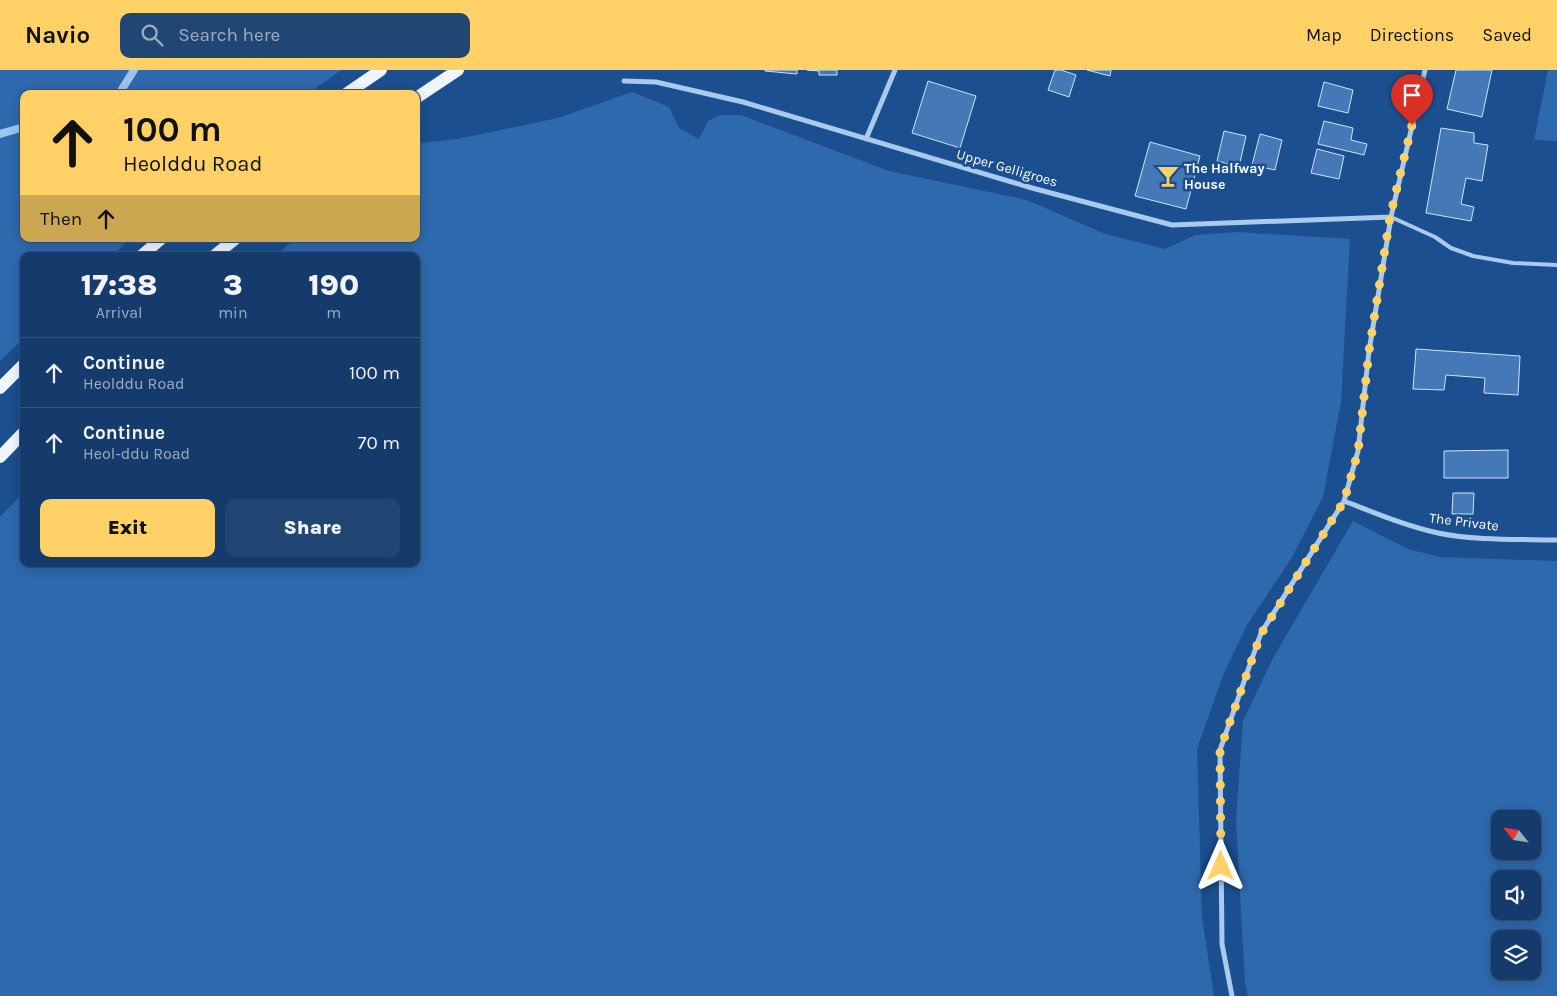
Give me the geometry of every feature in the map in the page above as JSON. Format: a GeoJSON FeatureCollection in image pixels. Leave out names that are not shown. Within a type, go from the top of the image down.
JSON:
{"type":"FeatureCollection","features":[{"type":"Feature","properties":{"kind":"main road"},"geometry":{"type":"LineString","coordinates":[[352,90],[381,70]]}},
{"type":"Feature","properties":{"kind":"main road"},"geometry":{"type":"LineString","coordinates":[[420,95],[458,70]]}},
{"type":"Feature","properties":{"kind":"main road"},"geometry":{"type":"LineString","coordinates":[[146,252],[157,242]]}},
{"type":"Feature","properties":{"kind":"main road"},"geometry":{"type":"LineString","coordinates":[[219,252],[230,242]]}},
{"type":"Feature","properties":{"kind":"main road"},"geometry":{"type":"LineString","coordinates":[[0,388],[20,368]]}},
{"type":"Feature","properties":{"kind":"main road"},"geometry":{"type":"LineString","coordinates":[[0,456],[20,436]]}},
{"type":"Feature","properties":{"kind":"street"},"geometry":{"type":"LineString","coordinates":[[866,139],[895,70]]}},
{"type":"Feature","properties":{"kind":"street"},"geometry":{"type":"LineString","coordinates":[[1232,996],[1222,944],[1220,750],[1261,634],[1344,501],[1358,452],[1369,351],[1390,217],[1425,70]]}},
{"type":"Feature","properties":{"kind":"street","name":"Upper Gelligroes"},"geometry":{"type":"LineString","coordinates":[[624,81],[656,82],[743,102],[1032,188],[1172,225],[1390,217]]}},
{"type":"Feature","properties":{"kind":"street","name":"The Private"},"geometry":{"type":"LineString","coordinates":[[1344,501],[1392,520],[1439,533],[1487,538],[1557,540]]}},
{"type":"Feature","properties":{"kind":"lane"},"geometry":{"type":"LineString","coordinates":[[1390,217],[1435,237],[1451,248],[1473,256],[1513,263],[1557,265]]}},
{"type":"Feature","properties":{"kind":"shaded area"},"geometry":{"type":"Polygon","coordinates":[[[0,70],[341,70],[314,90],[20,90],[20,242],[127,242],[116,252],[20,252],[20,342],[0,361],[0,70]]]}},
{"type":"Feature","properties":{"kind":"shaded area"},"geometry":{"type":"Polygon","coordinates":[[[1548,70],[1557,70],[1557,141],[1534,140],[1548,70]]]}},
{"type":"Feature","properties":{"kind":"shaded area"},"geometry":{"type":"Polygon","coordinates":[[[632,92],[669,107],[679,128],[699,139],[708,121],[720,115],[741,115],[889,171],[1027,200],[1105,234],[1165,249],[1195,235],[1237,232],[1350,239],[1341,402],[1323,497],[1291,559],[1247,625],[1224,673],[1197,749],[1202,917],[1214,996],[0,996],[0,517],[20,496],[20,567],[420,567],[420,252],[280,252],[291,242],[420,242],[420,144],[457,139],[558,118],[632,92]]]}},
{"type":"Feature","properties":{"kind":"shaded area"},"geometry":{"type":"Polygon","coordinates":[[[1353,521],[1408,549],[1440,557],[1557,561],[1557,996],[1248,996],[1245,984],[1236,819],[1243,721],[1273,658],[1353,521]]]}},
{"type":"Feature","properties":{"kind":"building"},"geometry":{"type":"Polygon","coordinates":[[[797,70],[797,74],[765,71],[797,70]]]}},
{"type":"Feature","properties":{"kind":"building"},"geometry":{"type":"Polygon","coordinates":[[[807,70],[837,70],[837,75],[819,75],[819,71],[807,70]]]}},
{"type":"Feature","properties":{"kind":"building"},"geometry":{"type":"Polygon","coordinates":[[[1055,70],[1076,75],[1069,97],[1048,90],[1055,70]]]}},
{"type":"Feature","properties":{"kind":"building"},"geometry":{"type":"Polygon","coordinates":[[[1087,70],[1111,70],[1110,76],[1087,70]]]}},
{"type":"Feature","properties":{"kind":"building"},"geometry":{"type":"Polygon","coordinates":[[[1456,70],[1492,70],[1482,117],[1447,109],[1456,70]]]}},
{"type":"Feature","properties":{"kind":"building"},"geometry":{"type":"Polygon","coordinates":[[[928,81],[976,96],[960,148],[912,133],[928,81]]]}},
{"type":"Feature","properties":{"kind":"building"},"geometry":{"type":"Polygon","coordinates":[[[1324,82],[1353,90],[1348,113],[1318,106],[1324,82]]]}},
{"type":"Feature","properties":{"kind":"building"},"geometry":{"type":"Polygon","coordinates":[[[1324,121],[1353,128],[1351,140],[1367,144],[1364,155],[1318,144],[1324,121]]]}},
{"type":"Feature","properties":{"kind":"building"},"geometry":{"type":"Polygon","coordinates":[[[1441,128],[1474,133],[1474,143],[1488,145],[1482,181],[1466,178],[1461,204],[1474,207],[1471,221],[1426,213],[1441,128]]]}},
{"type":"Feature","properties":{"kind":"building"},"geometry":{"type":"Polygon","coordinates":[[[1224,131],[1246,136],[1239,167],[1217,161],[1224,131]]]}},
{"type":"Feature","properties":{"kind":"building"},"geometry":{"type":"Polygon","coordinates":[[[1260,134],[1282,140],[1275,170],[1252,165],[1260,134]]]}},
{"type":"Feature","properties":{"kind":"building"},"geometry":{"type":"Polygon","coordinates":[[[1150,142],[1200,156],[1186,209],[1135,196],[1150,142]]]}},
{"type":"Feature","properties":{"kind":"building"},"geometry":{"type":"Polygon","coordinates":[[[1317,149],[1344,156],[1339,179],[1311,173],[1317,149]]]}},
{"type":"Feature","properties":{"kind":"building"},"geometry":{"type":"Polygon","coordinates":[[[1416,349],[1520,356],[1518,395],[1484,393],[1485,378],[1446,375],[1444,390],[1413,389],[1416,349]]]}},
{"type":"Feature","properties":{"kind":"building"},"geometry":{"type":"Polygon","coordinates":[[[1508,450],[1508,478],[1444,478],[1444,451],[1508,450]]]}},
{"type":"Feature","properties":{"kind":"building"},"geometry":{"type":"Polygon","coordinates":[[[1453,493],[1474,493],[1473,514],[1452,514],[1453,493]]]}},
{"type":"Feature","properties":{"kind":"waterway"},"geometry":{"type":"LineString","coordinates":[[122,90],[134,70]]}},
{"type":"Feature","properties":{"kind":"waterway"},"geometry":{"type":"LineString","coordinates":[[0,134],[20,128]]}},
{"type":"Feature","properties":{"kind":"place","name":"The Halfway House"},"geometry":{"type":"Point","coordinates":[1168,176]}},
{"type":"Feature","properties":{"kind":"route"},"geometry":{"type":"LineString","coordinates":[[1221,866],[1220,750],[1261,634],[1344,501],[1358,452],[1369,351],[1390,217],[1412,125]]}}]}
